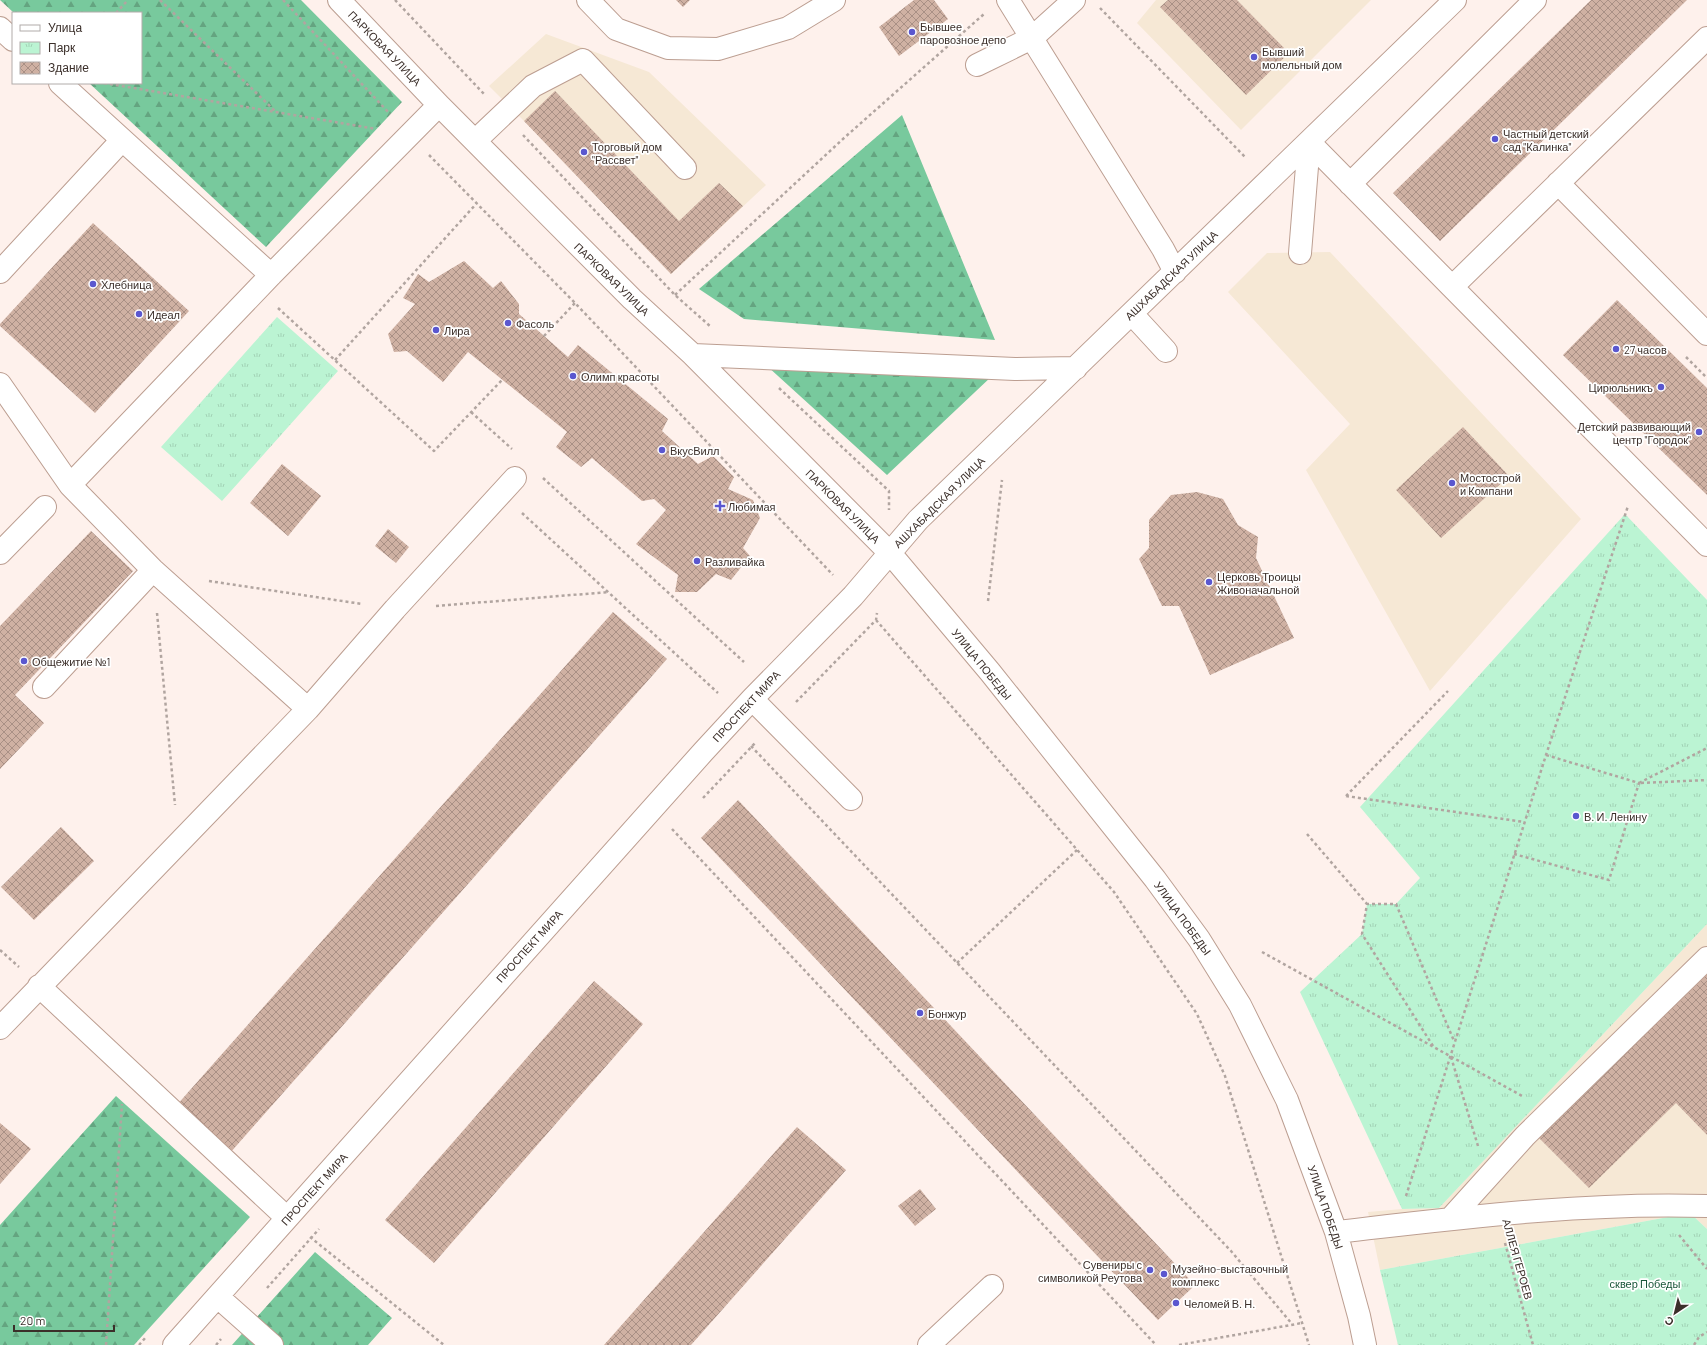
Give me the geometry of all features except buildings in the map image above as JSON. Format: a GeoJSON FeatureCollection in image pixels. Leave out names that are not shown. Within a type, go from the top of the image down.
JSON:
{"type":"FeatureCollection","features":[{"type":"Feature","properties":{"kind":"street","name":"ПАРКОВАЯ УЛИЦА"},"geometry":{"type":"LineString","coordinates":[[339,0],[439,105],[632,299],[693,356],[890,553]]}},
{"type":"Feature","properties":{"kind":"street"},"geometry":{"type":"LineString","coordinates":[[588,0],[616,29],[668,48],[718,49],[788,28],[834,0]]}},
{"type":"Feature","properties":{"kind":"street"},"geometry":{"type":"LineString","coordinates":[[1008,0],[1163,249],[1175,272]]}},
{"type":"Feature","properties":{"kind":"street"},"geometry":{"type":"LineString","coordinates":[[977,65],[1032,38],[1074,0]]}},
{"type":"Feature","properties":{"kind":"street","name":"АШХАБАДСКАЯ УЛИЦА"},"geometry":{"type":"LineString","coordinates":[[890,553],[918,520],[1454,0]]}},
{"type":"Feature","properties":{"kind":"street"},"geometry":{"type":"LineString","coordinates":[[1350,184],[1535,0]]}},
{"type":"Feature","properties":{"kind":"street"},"geometry":{"type":"LineString","coordinates":[[0,28],[12,39]]}},
{"type":"Feature","properties":{"kind":"street"},"geometry":{"type":"LineString","coordinates":[[1452,287],[1707,38]]}},
{"type":"Feature","properties":{"kind":"street"},"geometry":{"type":"LineString","coordinates":[[475,141],[533,86],[583,60],[685,168]]}},
{"type":"Feature","properties":{"kind":"street"},"geometry":{"type":"LineString","coordinates":[[61,84],[122,140],[264,282]]}},
{"type":"Feature","properties":{"kind":"street"},"geometry":{"type":"LineString","coordinates":[[70,485],[264,282],[439,105]]}},
{"type":"Feature","properties":{"kind":"street"},"geometry":{"type":"LineString","coordinates":[[0,272],[122,140]]}},
{"type":"Feature","properties":{"kind":"street"},"geometry":{"type":"LineString","coordinates":[[1309,142],[1707,545]]}},
{"type":"Feature","properties":{"kind":"street"},"geometry":{"type":"LineString","coordinates":[[1300,253],[1309,142]]}},
{"type":"Feature","properties":{"kind":"street"},"geometry":{"type":"LineString","coordinates":[[1558,183],[1707,334]]}},
{"type":"Feature","properties":{"kind":"street"},"geometry":{"type":"LineString","coordinates":[[1132,314],[1166,351]]}},
{"type":"Feature","properties":{"kind":"street"},"geometry":{"type":"LineString","coordinates":[[693,356],[1015,369],[1076,368]]}},
{"type":"Feature","properties":{"kind":"street"},"geometry":{"type":"LineString","coordinates":[[0,384],[70,485],[154,570],[308,709]]}},
{"type":"Feature","properties":{"kind":"street"},"geometry":{"type":"LineString","coordinates":[[0,1028],[308,709],[395,609],[515,478]]}},
{"type":"Feature","properties":{"kind":"street"},"geometry":{"type":"LineString","coordinates":[[0,553],[45,507]]}},
{"type":"Feature","properties":{"kind":"street","name":"ПРОСПЕКТ МИРА"},"geometry":{"type":"LineString","coordinates":[[174,1345],[729,723],[853,596],[890,553]]}},
{"type":"Feature","properties":{"kind":"street","name":"УЛИЦА ПОБЕДЫ"},"geometry":{"type":"LineString","coordinates":[[890,553],[999,684],[1155,880],[1199,939],[1240,1004],[1288,1100],[1336,1232],[1359,1316],[1365,1345]]}},
{"type":"Feature","properties":{"kind":"street"},"geometry":{"type":"LineString","coordinates":[[44,687],[154,570]]}},
{"type":"Feature","properties":{"kind":"street"},"geometry":{"type":"LineString","coordinates":[[752,699],[851,799]]}},
{"type":"Feature","properties":{"kind":"street"},"geometry":{"type":"LineString","coordinates":[[1450,1219],[1525,1136],[1707,958]]}},
{"type":"Feature","properties":{"kind":"street"},"geometry":{"type":"LineString","coordinates":[[39,986],[288,1218]]}},
{"type":"Feature","properties":{"kind":"street"},"geometry":{"type":"LineString","coordinates":[[1336,1232],[1497,1215],[1654,1204],[1707,1206]]}},
{"type":"Feature","properties":{"kind":"street"},"geometry":{"type":"LineString","coordinates":[[929,1345],[992,1286]]}},
{"type":"Feature","properties":{"kind":"street"},"geometry":{"type":"LineString","coordinates":[[218,1296],[272,1345]]}},
{"type":"Feature","properties":{"kind":"path"},"geometry":{"type":"LineString","coordinates":[[117,12],[128,0]]}},
{"type":"Feature","properties":{"kind":"path"},"geometry":{"type":"LineString","coordinates":[[160,0],[276,112]]}},
{"type":"Feature","properties":{"kind":"path"},"geometry":{"type":"LineString","coordinates":[[283,0],[410,135],[575,303],[824,566]]}},
{"type":"Feature","properties":{"kind":"path"},"geometry":{"type":"LineString","coordinates":[[395,0],[675,295],[747,358],[888,491]]}},
{"type":"Feature","properties":{"kind":"path"},"geometry":{"type":"LineString","coordinates":[[1097,6],[1245,157]]}},
{"type":"Feature","properties":{"kind":"path"},"geometry":{"type":"LineString","coordinates":[[675,295],[844,138],[987,11]]}},
{"type":"Feature","properties":{"kind":"path"},"geometry":{"type":"LineString","coordinates":[[110,84],[410,135]]}},
{"type":"Feature","properties":{"kind":"path"},"geometry":{"type":"LineString","coordinates":[[335,360],[478,203]]}},
{"type":"Feature","properties":{"kind":"path"},"geometry":{"type":"LineString","coordinates":[[264,282],[335,360],[434,451],[502,380]]}},
{"type":"Feature","properties":{"kind":"path"},"geometry":{"type":"LineString","coordinates":[[544,336],[575,303]]}},
{"type":"Feature","properties":{"kind":"path"},"geometry":{"type":"LineString","coordinates":[[471,412],[517,454]]}},
{"type":"Feature","properties":{"kind":"path"},"geometry":{"type":"LineString","coordinates":[[1396,1225],[1524,822],[1638,474]]}},
{"type":"Feature","properties":{"kind":"path"},"geometry":{"type":"LineString","coordinates":[[540,476],[744,662]]}},
{"type":"Feature","properties":{"kind":"path"},"geometry":{"type":"LineString","coordinates":[[988,601],[1002,480]]}},
{"type":"Feature","properties":{"kind":"path"},"geometry":{"type":"LineString","coordinates":[[517,509],[718,693]]}},
{"type":"Feature","properties":{"kind":"path"},"geometry":{"type":"LineString","coordinates":[[154,570],[175,807]]}},
{"type":"Feature","properties":{"kind":"path"},"geometry":{"type":"LineString","coordinates":[[209,580],[395,609],[609,592]]}},
{"type":"Feature","properties":{"kind":"path"},"geometry":{"type":"LineString","coordinates":[[699,802],[876,620],[1114,892],[1197,1014],[1226,1076],[1309,1345]]}},
{"type":"Feature","properties":{"kind":"path"},"geometry":{"type":"LineString","coordinates":[[1448,691],[1346,796],[1524,822]]}},
{"type":"Feature","properties":{"kind":"path"},"geometry":{"type":"LineString","coordinates":[[729,723],[1231,1251],[1292,1324]]}},
{"type":"Feature","properties":{"kind":"path"},"geometry":{"type":"LineString","coordinates":[[1514,854],[1609,880],[1639,783],[1707,748]]}},
{"type":"Feature","properties":{"kind":"path"},"geometry":{"type":"LineString","coordinates":[[1546,755],[1639,783],[1707,780]]}},
{"type":"Feature","properties":{"kind":"path"},"geometry":{"type":"LineString","coordinates":[[653,808],[1156,1345]]}},
{"type":"Feature","properties":{"kind":"path"},"geometry":{"type":"LineString","coordinates":[[669,834],[678,824]]}},
{"type":"Feature","properties":{"kind":"path"},"geometry":{"type":"LineString","coordinates":[[1307,834],[1367,904],[1396,904],[1455,1042]]}},
{"type":"Feature","properties":{"kind":"path"},"geometry":{"type":"LineString","coordinates":[[958,963],[1077,850]]}},
{"type":"Feature","properties":{"kind":"path"},"geometry":{"type":"LineString","coordinates":[[1367,904],[1362,934],[1433,1046]]}},
{"type":"Feature","properties":{"kind":"path"},"geometry":{"type":"LineString","coordinates":[[1262,952],[1550,1112]]}},
{"type":"Feature","properties":{"kind":"path"},"geometry":{"type":"LineString","coordinates":[[1450,1056],[1488,1178]]}},
{"type":"Feature","properties":{"kind":"path"},"geometry":{"type":"LineString","coordinates":[[106,1345],[125,1067]]}},
{"type":"Feature","properties":{"kind":"path","name":"АЛЛЕЯ ГЕРОЕВ"},"geometry":{"type":"LineString","coordinates":[[1497,1215],[1533,1345]]}},
{"type":"Feature","properties":{"kind":"path"},"geometry":{"type":"LineString","coordinates":[[288,1218],[444,1345]]}},
{"type":"Feature","properties":{"kind":"path"},"geometry":{"type":"LineString","coordinates":[[216,1345],[322,1226]]}},
{"type":"Feature","properties":{"kind":"path"},"geometry":{"type":"LineString","coordinates":[[1179,1345],[1302,1322]]}},
{"type":"Feature","properties":{"kind":"path"},"geometry":{"type":"LineString","coordinates":[[1694,1345],[1699,1337],[1707,1332]]}},
{"type":"Feature","properties":{"kind":"shaded area"},"geometry":{"type":"Polygon","coordinates":[[[1156,0],[1371,0],[1241,130],[1137,23],[1156,0]]]}},
{"type":"Feature","properties":{"kind":"shaded area"},"geometry":{"type":"Polygon","coordinates":[[[546,34],[649,72],[766,185],[671,274],[489,86],[546,34]]]}},
{"type":"Feature","properties":{"kind":"shaded area"},"geometry":{"type":"Polygon","coordinates":[[[1330,252],[1581,519],[1430,691],[1306,470],[1350,424],[1228,292],[1267,253],[1330,252]]]}},
{"type":"Feature","properties":{"kind":"shaded area"},"geometry":{"type":"Polygon","coordinates":[[[1707,924],[1707,1229],[1690,1213],[1380,1270],[1368,1212],[1439,1208],[1707,924]]]}},
{"type":"Feature","properties":{"kind":"green space"},"geometry":{"type":"Polygon","coordinates":[[[0,0],[301,0],[402,102],[266,247],[90,84],[142,84],[142,12],[13,12],[0,0]]]}},
{"type":"Feature","properties":{"kind":"green space"},"geometry":{"type":"Polygon","coordinates":[[[902,115],[995,340],[744,319],[699,289],[902,115]]]}},
{"type":"Feature","properties":{"kind":"green space"},"geometry":{"type":"Polygon","coordinates":[[[277,317],[338,371],[222,501],[161,447],[277,317]]]}},
{"type":"Feature","properties":{"kind":"green space"},"geometry":{"type":"Polygon","coordinates":[[[767,366],[992,376],[887,475],[767,366]]]}},
{"type":"Feature","properties":{"kind":"green space"},"geometry":{"type":"Polygon","coordinates":[[[1625,514],[1707,600],[1707,924],[1439,1208],[1402,1209],[1300,992],[1362,934],[1367,904],[1396,904],[1420,878],[1360,807],[1625,514]]]}},
{"type":"Feature","properties":{"kind":"green space"},"geometry":{"type":"Polygon","coordinates":[[[116,1096],[250,1217],[134,1345],[0,1345],[0,1225],[116,1096]]]}},
{"type":"Feature","properties":{"kind":"green space","name":"сквер Победы"},"geometry":{"type":"Polygon","coordinates":[[[1690,1213],[1707,1229],[1707,1345],[1398,1345],[1380,1270],[1690,1213]]]}},
{"type":"Feature","properties":{"kind":"green space"},"geometry":{"type":"Polygon","coordinates":[[[315,1252],[392,1318],[368,1345],[232,1345],[315,1252]]]}},
{"type":"Feature","properties":{"kind":"place","name":"Бывшее паровозное депо"},"geometry":{"type":"Point","coordinates":[912,32]}},
{"type":"Feature","properties":{"kind":"place","name":"Бывший молельный дом"},"geometry":{"type":"Point","coordinates":[1254,57]}},
{"type":"Feature","properties":{"kind":"place","name":"Частный детский сад \"Калинка\""},"geometry":{"type":"Point","coordinates":[1495,139]}},
{"type":"Feature","properties":{"kind":"place","name":"Торговый дом \"Рассвет\""},"geometry":{"type":"Point","coordinates":[584,152]}},
{"type":"Feature","properties":{"kind":"place","name":"Хлебница"},"geometry":{"type":"Point","coordinates":[93,284]}},
{"type":"Feature","properties":{"kind":"place","name":"Идеал"},"geometry":{"type":"Point","coordinates":[139,314]}},
{"type":"Feature","properties":{"kind":"place","name":"Фасоль"},"geometry":{"type":"Point","coordinates":[508,323]}},
{"type":"Feature","properties":{"kind":"place","name":"Лира"},"geometry":{"type":"Point","coordinates":[436,330]}},
{"type":"Feature","properties":{"kind":"place","name":"27 часов"},"geometry":{"type":"Point","coordinates":[1616,349]}},
{"type":"Feature","properties":{"kind":"place","name":"Олимп красоты"},"geometry":{"type":"Point","coordinates":[573,376]}},
{"type":"Feature","properties":{"kind":"place","name":"Цирюльникъ"},"geometry":{"type":"Point","coordinates":[1661,387]}},
{"type":"Feature","properties":{"kind":"place","name":"Детский развивающий центр \"Городок\""},"geometry":{"type":"Point","coordinates":[1699,432]}},
{"type":"Feature","properties":{"kind":"place","name":"ВкусВилл"},"geometry":{"type":"Point","coordinates":[662,450]}},
{"type":"Feature","properties":{"kind":"place","name":"Мостострой и Компани"},"geometry":{"type":"Point","coordinates":[1452,483]}},
{"type":"Feature","properties":{"kind":"place","name":"Любимая"},"geometry":{"type":"Point","coordinates":[720,506]}},
{"type":"Feature","properties":{"kind":"place","name":"Разливайка"},"geometry":{"type":"Point","coordinates":[697,561]}},
{"type":"Feature","properties":{"kind":"place","name":"Церковь Троицы Живоначальной"},"geometry":{"type":"Point","coordinates":[1209,582]}},
{"type":"Feature","properties":{"kind":"place","name":"Общежитие №1"},"geometry":{"type":"Point","coordinates":[24,661]}},
{"type":"Feature","properties":{"kind":"place","name":"В. И. Ленину"},"geometry":{"type":"Point","coordinates":[1576,816]}},
{"type":"Feature","properties":{"kind":"place","name":"Бонжур"},"geometry":{"type":"Point","coordinates":[920,1013]}},
{"type":"Feature","properties":{"kind":"place","name":"Сувениры с символикой Реутова"},"geometry":{"type":"Point","coordinates":[1150,1270]}},
{"type":"Feature","properties":{"kind":"place","name":"Музейно-выставочный комплекс"},"geometry":{"type":"Point","coordinates":[1164,1274]}},
{"type":"Feature","properties":{"kind":"place","name":"Челомей В. Н."},"geometry":{"type":"Point","coordinates":[1176,1303]}}]}
